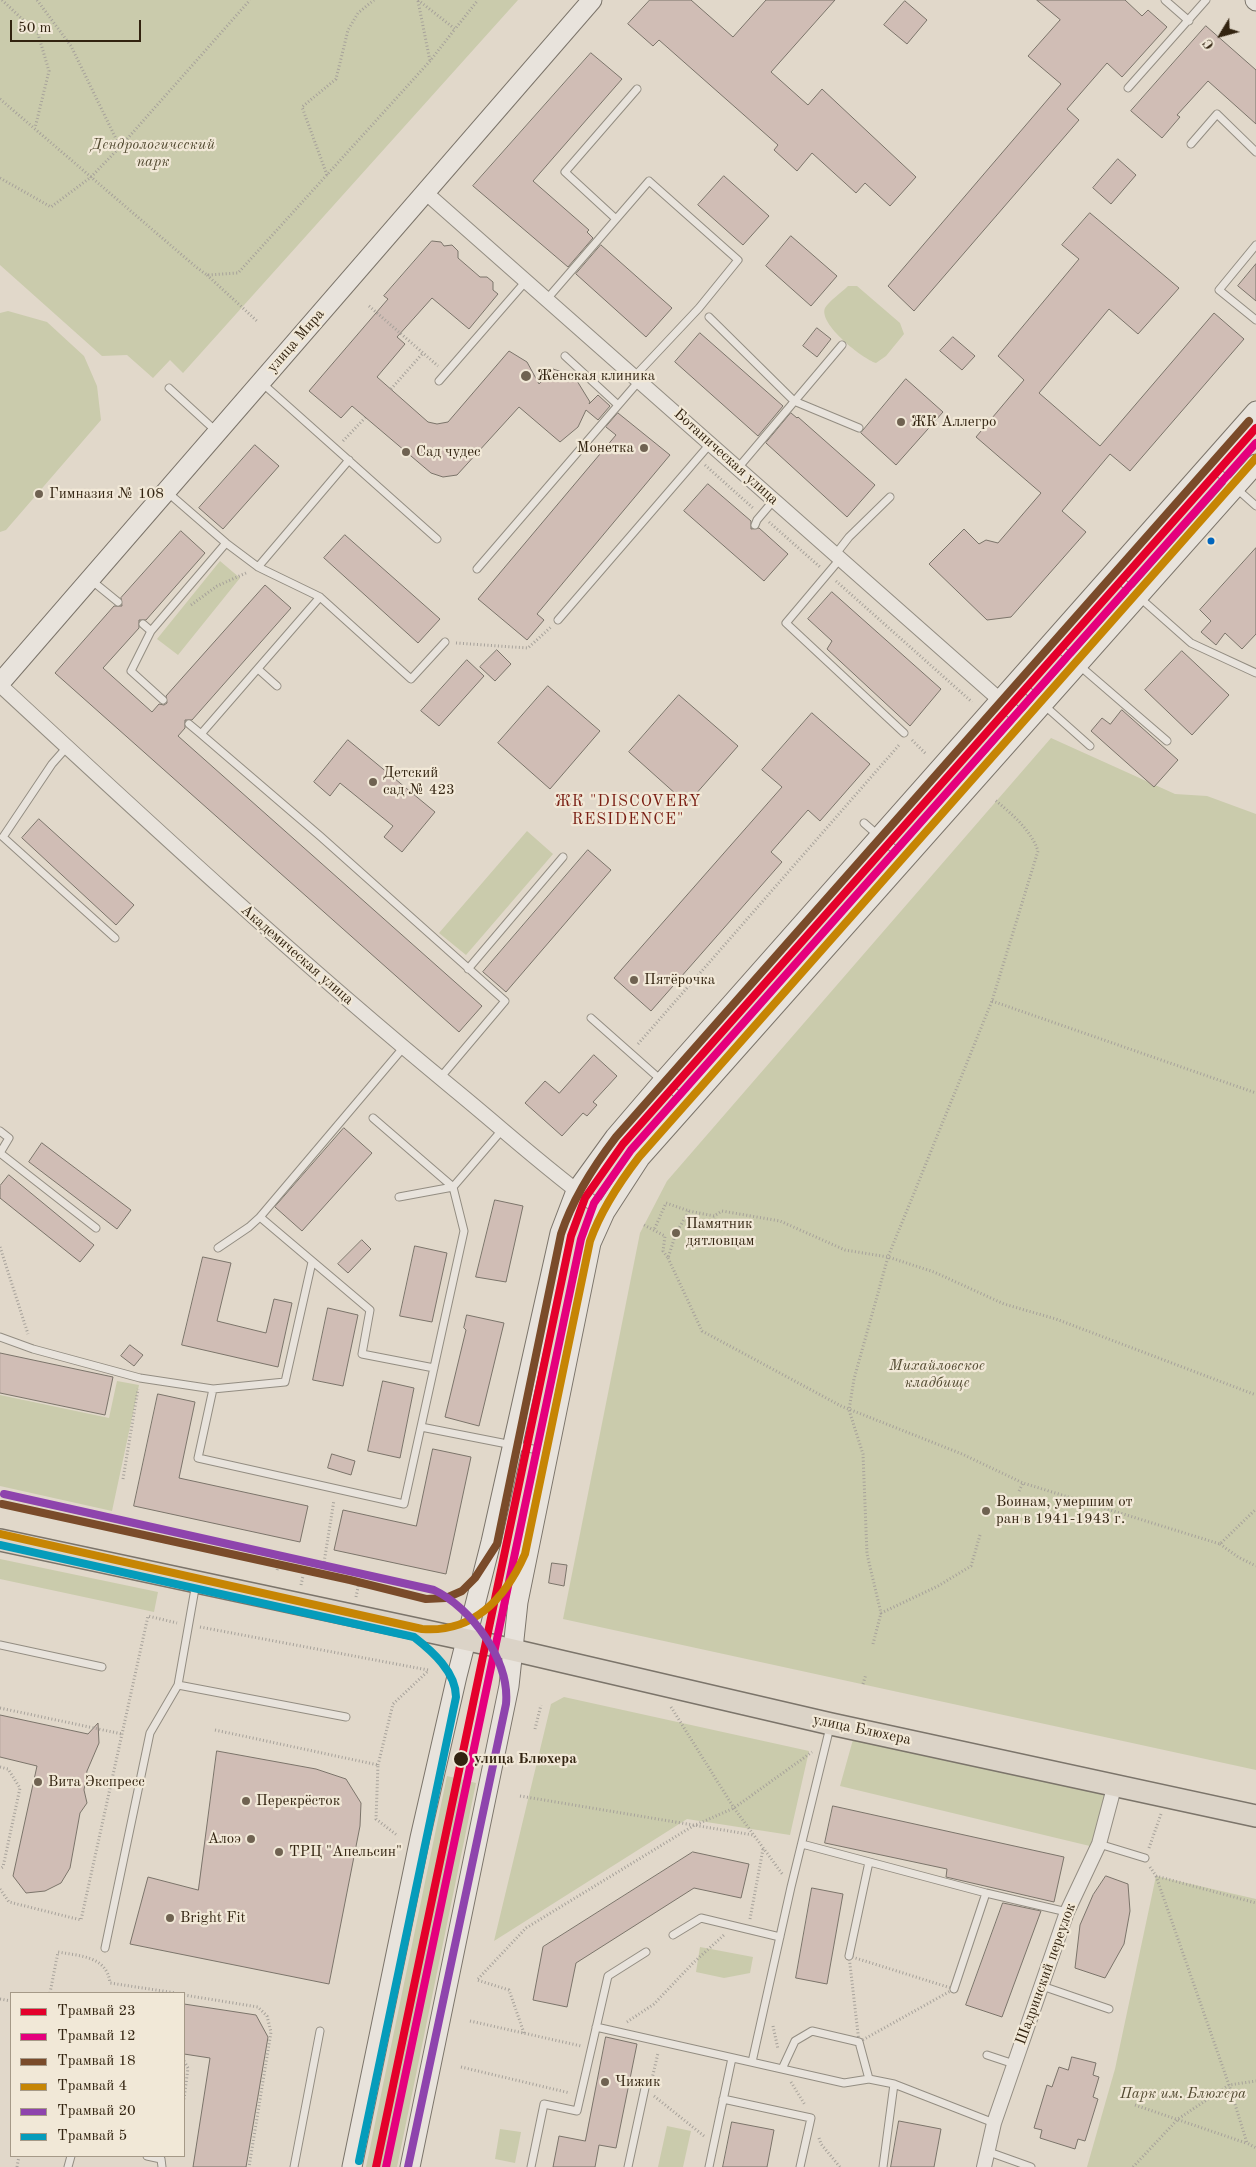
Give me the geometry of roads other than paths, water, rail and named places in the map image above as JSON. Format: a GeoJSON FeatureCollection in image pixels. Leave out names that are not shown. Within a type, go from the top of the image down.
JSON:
{"type":"FeatureCollection","features":[{"type":"Feature","properties":{"kind":"main road","name":"улица Мира"},"geometry":{"type":"LineString","coordinates":[[0,684],[592,0]]}},
{"type":"Feature","properties":{"kind":"main road"},"geometry":{"type":"LineString","coordinates":[[352,2167],[420,1838],[513,1444],[560,1233],[576,1191],[615,1137],[663,1081],[1256,411]]}},
{"type":"Feature","properties":{"kind":"main road"},"geometry":{"type":"LineString","coordinates":[[410,2167],[507,1696],[514,1650],[518,1602],[591,1243],[605,1212],[640,1158],[1256,464]]}},
{"type":"Feature","properties":{"kind":"main road","name":"улица Блюхера"},"geometry":{"type":"LineString","coordinates":[[0,1540],[514,1650],[829,1733],[1115,1784],[1256,1816]]}},
{"type":"Feature","properties":{"kind":"street","name":"Ботаническая улица"},"geometry":{"type":"LineString","coordinates":[[425,192],[1026,723]]}},
{"type":"Feature","properties":{"kind":"street","name":"Академическая улица"},"geometry":{"type":"LineString","coordinates":[[0,684],[232,898],[403,1048],[576,1191],[605,1212]]}},
{"type":"Feature","properties":{"kind":"street","name":"Шадринский переулок"},"geometry":{"type":"LineString","coordinates":[[984,2167],[989,2152],[994,2122],[1066,1912],[1099,1844],[1115,1784]]}},
{"type":"Feature","properties":{"kind":"lane"},"geometry":{"type":"LineString","coordinates":[[1165,0],[1189,21]]}},
{"type":"Feature","properties":{"kind":"lane"},"geometry":{"type":"LineString","coordinates":[[1128,88],[1206,0]]}},
{"type":"Feature","properties":{"kind":"lane"},"geometry":{"type":"LineString","coordinates":[[616,219],[565,172],[637,90]]}},
{"type":"Feature","properties":{"kind":"lane"},"geometry":{"type":"LineString","coordinates":[[1191,144],[1217,114],[1256,152]]}},
{"type":"Feature","properties":{"kind":"lane"},"geometry":{"type":"LineString","coordinates":[[477,570],[618,405],[637,379],[738,260],[649,181],[547,299]]}},
{"type":"Feature","properties":{"kind":"lane"},"geometry":{"type":"LineString","coordinates":[[1256,244],[1219,290],[1256,320]]}},
{"type":"Feature","properties":{"kind":"lane"},"geometry":{"type":"LineString","coordinates":[[439,381],[526,280]]}},
{"type":"Feature","properties":{"kind":"lane"},"geometry":{"type":"LineString","coordinates":[[709,317],[794,401],[859,428]]}},
{"type":"Feature","properties":{"kind":"lane"},"geometry":{"type":"LineString","coordinates":[[738,468],[842,345]]}},
{"type":"Feature","properties":{"kind":"lane"},"geometry":{"type":"LineString","coordinates":[[565,356],[618,405]]}},
{"type":"Feature","properties":{"kind":"lane"},"geometry":{"type":"LineString","coordinates":[[261,382],[437,539]]}},
{"type":"Feature","properties":{"kind":"lane"},"geometry":{"type":"LineString","coordinates":[[169,388],[217,432]]}},
{"type":"Feature","properties":{"kind":"lane"},"geometry":{"type":"LineString","coordinates":[[558,620],[710,444]]}},
{"type":"Feature","properties":{"kind":"lane"},"geometry":{"type":"LineString","coordinates":[[258,567],[349,460]]}},
{"type":"Feature","properties":{"kind":"lane"},"geometry":{"type":"LineString","coordinates":[[1209,464],[1256,506]]}},
{"type":"Feature","properties":{"kind":"lane"},"geometry":{"type":"LineString","coordinates":[[166,491],[226,543],[258,567],[320,597],[411,679],[445,642]]}},
{"type":"Feature","properties":{"kind":"lane"},"geometry":{"type":"LineString","coordinates":[[890,497],[849,538],[838,557],[786,623],[905,734]]}},
{"type":"Feature","properties":{"kind":"lane"},"geometry":{"type":"LineString","coordinates":[[755,525],[774,500]]}},
{"type":"Feature","properties":{"kind":"lane"},"geometry":{"type":"LineString","coordinates":[[163,700],[131,671],[151,631],[226,543]]}},
{"type":"Feature","properties":{"kind":"lane"},"geometry":{"type":"LineString","coordinates":[[1112,573],[1191,643],[1256,673]]}},
{"type":"Feature","properties":{"kind":"lane"},"geometry":{"type":"LineString","coordinates":[[91,579],[118,602]]}},
{"type":"Feature","properties":{"kind":"lane"},"geometry":{"type":"LineString","coordinates":[[201,734],[320,597]]}},
{"type":"Feature","properties":{"kind":"lane"},"geometry":{"type":"LineString","coordinates":[[143,624],[151,631]]}},
{"type":"Feature","properties":{"kind":"lane"},"geometry":{"type":"LineString","coordinates":[[1052,641],[1167,741]]}},
{"type":"Feature","properties":{"kind":"lane"},"geometry":{"type":"LineString","coordinates":[[258,669],[277,686]]}},
{"type":"Feature","properties":{"kind":"lane"},"geometry":{"type":"LineString","coordinates":[[1017,681],[1090,746]]}},
{"type":"Feature","properties":{"kind":"lane"},"geometry":{"type":"LineString","coordinates":[[189,724],[320,836],[505,1001],[440,1078]]}},
{"type":"Feature","properties":{"kind":"lane"},"geometry":{"type":"LineString","coordinates":[[67,747],[52,764],[3,837],[115,938]]}},
{"type":"Feature","properties":{"kind":"lane"},"geometry":{"type":"LineString","coordinates":[[864,823],[906,860]]}},
{"type":"Feature","properties":{"kind":"lane"},"geometry":{"type":"LineString","coordinates":[[468,969],[563,858]]}},
{"type":"Feature","properties":{"kind":"lane"},"geometry":{"type":"LineString","coordinates":[[592,1018],[689,1105]]}},
{"type":"Feature","properties":{"kind":"lane"},"geometry":{"type":"LineString","coordinates":[[218,1248],[249,1228],[260,1217],[403,1048]]}},
{"type":"Feature","properties":{"kind":"lane"},"geometry":{"type":"LineString","coordinates":[[213,1389],[198,1458],[404,1504],[464,1231],[453,1187],[373,1118]]}},
{"type":"Feature","properties":{"kind":"lane"},"geometry":{"type":"LineString","coordinates":[[399,1197],[453,1187],[502,1130]]}},
{"type":"Feature","properties":{"kind":"lane"},"geometry":{"type":"LineString","coordinates":[[0,1131],[9,1138],[0,1153],[96,1228]]}},
{"type":"Feature","properties":{"kind":"lane"},"geometry":{"type":"LineString","coordinates":[[260,1217],[370,1310],[362,1354],[434,1368]]}},
{"type":"Feature","properties":{"kind":"lane"},"geometry":{"type":"LineString","coordinates":[[0,1337],[33,1349],[140,1378],[213,1389],[285,1382],[312,1262]]}},
{"type":"Feature","properties":{"kind":"lane"},"geometry":{"type":"LineString","coordinates":[[421,1427],[549,1452]]}},
{"type":"Feature","properties":{"kind":"lane"},"geometry":{"type":"LineString","coordinates":[[105,1948],[150,1733],[178,1685],[196,1582]]}},
{"type":"Feature","properties":{"kind":"lane"},"geometry":{"type":"LineString","coordinates":[[0,1645],[102,1667]]}},
{"type":"Feature","properties":{"kind":"lane"},"geometry":{"type":"LineString","coordinates":[[178,1685],[346,1717]]}},
{"type":"Feature","properties":{"kind":"lane"},"geometry":{"type":"LineString","coordinates":[[752,2062],[791,1887],[829,1733]]}},
{"type":"Feature","properties":{"kind":"lane"},"geometry":{"type":"LineString","coordinates":[[802,1844],[986,1893],[1066,1912]]}},
{"type":"Feature","properties":{"kind":"lane"},"geometry":{"type":"LineString","coordinates":[[1099,1844],[1145,1858]]}},
{"type":"Feature","properties":{"kind":"lane"},"geometry":{"type":"LineString","coordinates":[[849,1956],[870,1862]]}},
{"type":"Feature","properties":{"kind":"lane"},"geometry":{"type":"LineString","coordinates":[[954,1989],[986,1893]]}},
{"type":"Feature","properties":{"kind":"lane"},"geometry":{"type":"LineString","coordinates":[[673,1935],[701,1918],[780,1937]]}},
{"type":"Feature","properties":{"kind":"lane"},"geometry":{"type":"LineString","coordinates":[[531,2167],[544,2104],[577,2111],[608,1976],[646,1952]]}},
{"type":"Feature","properties":{"kind":"lane"},"geometry":{"type":"LineString","coordinates":[[1042,1986],[1109,2008]]}},
{"type":"Feature","properties":{"kind":"lane"},"geometry":{"type":"LineString","coordinates":[[596,2027],[844,2084],[869,2079],[894,2084],[994,2122]]}},
{"type":"Feature","properties":{"kind":"lane"},"geometry":{"type":"LineString","coordinates":[[782,2069],[795,2042],[812,2030],[859,2042],[869,2079]]}},
{"type":"Feature","properties":{"kind":"lane"},"geometry":{"type":"LineString","coordinates":[[294,2167],[320,2031]]}},
{"type":"Feature","properties":{"kind":"lane"},"geometry":{"type":"LineString","coordinates":[[986,2054],[1014,2064]]}},
{"type":"Feature","properties":{"kind":"lane"},"geometry":{"type":"LineString","coordinates":[[709,2167],[732,2058]]}},
{"type":"Feature","properties":{"kind":"lane"},"geometry":{"type":"LineString","coordinates":[[883,2167],[894,2084]]}},
{"type":"Feature","properties":{"kind":"lane"},"geometry":{"type":"LineString","coordinates":[[628,2167],[645,2088]]}},
{"type":"Feature","properties":{"kind":"lane"},"geometry":{"type":"LineString","coordinates":[[723,2099],[810,2118],[800,2167]]}},
{"type":"Feature","properties":{"kind":"lane"},"geometry":{"type":"LineString","coordinates":[[989,2152],[1031,2167]]}},
{"type":"Feature","properties":{"kind":"lane"},"geometry":{"type":"LineString","coordinates":[[150,2157],[162,2161]]}},
{"type":"Feature","properties":{"kind":"tram line","name":"18"},"geometry":{"type":"LineString","coordinates":[[2,1504],[350,1580],[426,1599],[446,1598],[462,1591],[475,1578],[497,1544],[561,1234],[584,1183],[599,1160],[616,1137],[1249,421]]}},
{"type":"Feature","properties":{"kind":"tram line","name":"23"},"geometry":{"type":"LineString","coordinates":[[376,2167],[571,1236],[585,1198],[623,1144],[1256,428]]}},
{"type":"Feature","properties":{"kind":"tram line","name":"12"},"geometry":{"type":"LineString","coordinates":[[386,2167],[581,1239],[594,1203],[631,1150],[1256,443]]}},
{"type":"Feature","properties":{"kind":"tram line","name":"4"},"geometry":{"type":"LineString","coordinates":[[0,1534],[422,1629],[441,1629],[457,1625],[472,1619],[486,1610],[508,1585],[525,1554],[590,1241],[599,1218],[618,1187],[639,1157],[1256,458]]}},
{"type":"Feature","properties":{"kind":"tram line","name":"20"},"geometry":{"type":"LineString","coordinates":[[4,1494],[434,1590],[462,1609],[486,1638],[502,1671],[506,1687],[506,1704],[408,2167]]}},
{"type":"Feature","properties":{"kind":"tram line","name":"5"},"geometry":{"type":"LineString","coordinates":[[0,1545],[414,1637],[442,1663],[452,1679],[456,1697],[359,2161]]}},
{"type":"Feature","properties":{"kind":"place","name":"Женская клиника"},"geometry":{"type":"Point","coordinates":[526,376]}},
{"type":"Feature","properties":{"kind":"place","name":"ЖК Аллегро"},"geometry":{"type":"Point","coordinates":[901,422]}},
{"type":"Feature","properties":{"kind":"place","name":"Монетка"},"geometry":{"type":"Point","coordinates":[644,448]}},
{"type":"Feature","properties":{"kind":"place","name":"Сад чудес"},"geometry":{"type":"Point","coordinates":[406,452]}},
{"type":"Feature","properties":{"kind":"place","name":"Гимназия № 108"},"geometry":{"type":"Point","coordinates":[39,494]}},
{"type":"Feature","properties":{"kind":"place","name":"Детский сад № 423"},"geometry":{"type":"Point","coordinates":[373,782]}},
{"type":"Feature","properties":{"kind":"place","name":"Пятёрочка"},"geometry":{"type":"Point","coordinates":[634,980]}},
{"type":"Feature","properties":{"kind":"place","name":"Памятник дятловцам"},"geometry":{"type":"Point","coordinates":[676,1233]}},
{"type":"Feature","properties":{"kind":"place","name":"Воинам, умершим от ран в 1941-1943 г."},"geometry":{"type":"Point","coordinates":[986,1511]}},
{"type":"Feature","properties":{"kind":"place","name":"улица Блюхера"},"geometry":{"type":"Point","coordinates":[461,1759]}},
{"type":"Feature","properties":{"kind":"place","name":"Вита Экспресс"},"geometry":{"type":"Point","coordinates":[38,1782]}},
{"type":"Feature","properties":{"kind":"place","name":"Перекрёсток"},"geometry":{"type":"Point","coordinates":[246,1801]}},
{"type":"Feature","properties":{"kind":"place","name":"Алоэ"},"geometry":{"type":"Point","coordinates":[251,1839]}},
{"type":"Feature","properties":{"kind":"place","name":"ТРЦ \"Апельсин\""},"geometry":{"type":"Point","coordinates":[279,1852]}},
{"type":"Feature","properties":{"kind":"place","name":"Bright Fit"},"geometry":{"type":"Point","coordinates":[170,1918]}},
{"type":"Feature","properties":{"kind":"place","name":"Чижик"},"geometry":{"type":"Point","coordinates":[605,2082]}},
{"type":"Feature","properties":{"kind":"district","name":"ЖК \"DISCOVERY RESIDENCE\""},"geometry":{"type":"Point","coordinates":[628,811]}},
{"type":"Feature","properties":{"kind":"park label","name":"Дендрологический парк"},"geometry":{"type":"Point","coordinates":[153,154]}},
{"type":"Feature","properties":{"kind":"park label","name":"Михайловское кладбище"},"geometry":{"type":"Point","coordinates":[937,1374]}},
{"type":"Feature","properties":{"kind":"park label","name":"Парк им. Блюхера"},"geometry":{"type":"Point","coordinates":[1183,2094]}}]}
